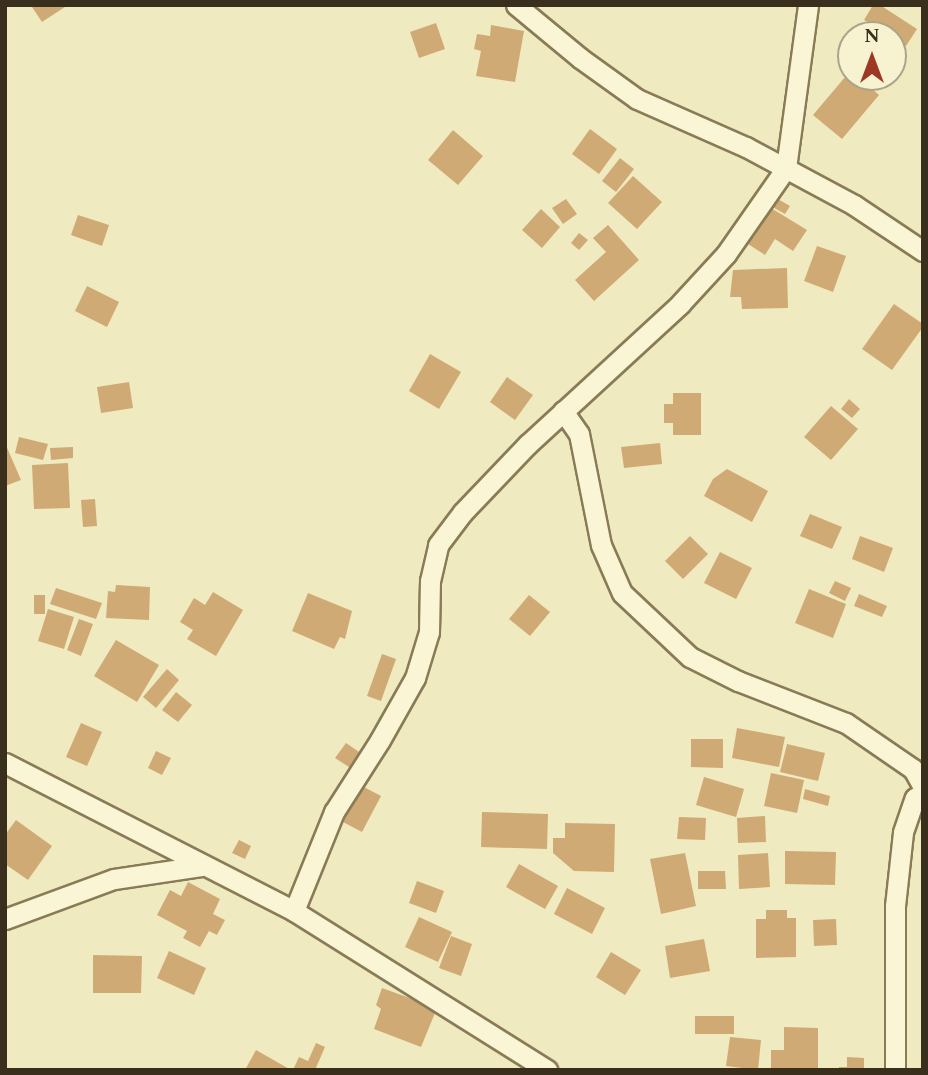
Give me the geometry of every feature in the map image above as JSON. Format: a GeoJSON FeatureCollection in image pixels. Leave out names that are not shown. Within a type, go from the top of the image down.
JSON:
{"type":"FeatureCollection","features":[{"type":"Feature","properties":{"kind":"street"},"geometry":{"type":"LineString","coordinates":[[516,5],[580,58],[637,99],[746,146],[855,205],[923,251]]}},
{"type":"Feature","properties":{"kind":"street"},"geometry":{"type":"LineString","coordinates":[[294,911],[334,812],[380,740],[415,678],[429,632],[430,581],[438,545],[463,512],[563,411],[681,304],[726,254],[786,168],[808,5]]}},
{"type":"Feature","properties":{"kind":"street"},"geometry":{"type":"LineString","coordinates":[[563,411],[579,434],[601,545],[622,593],[690,657],[738,681],[846,723],[913,769],[923,787]]}},
{"type":"Feature","properties":{"kind":"street"},"geometry":{"type":"LineString","coordinates":[[5,764],[294,911],[547,1070]]}},
{"type":"Feature","properties":{"kind":"street"},"geometry":{"type":"LineString","coordinates":[[895,1070],[895,905],[903,832],[915,799],[923,793]]}},
{"type":"Feature","properties":{"kind":"street"},"geometry":{"type":"LineString","coordinates":[[10,917],[114,879],[201,866]]}},
{"type":"Feature","properties":{"kind":"building"},"geometry":{"type":"Polygon","coordinates":[[[68,5],[42,22],[32,7],[68,5]]]}},
{"type":"Feature","properties":{"kind":"building"},"geometry":{"type":"Polygon","coordinates":[[[873,5],[880,5],[905,21],[866,21],[864,20],[873,5]]]}},
{"type":"Feature","properties":{"kind":"building"},"geometry":{"type":"Polygon","coordinates":[[[436,23],[445,49],[419,58],[410,32],[436,23]]]}},
{"type":"Feature","properties":{"kind":"building"},"geometry":{"type":"Polygon","coordinates":[[[907,23],[917,29],[907,44],[907,23]]]}},
{"type":"Feature","properties":{"kind":"building"},"geometry":{"type":"Polygon","coordinates":[[[491,25],[524,31],[515,82],[476,76],[481,51],[474,49],[477,34],[490,36],[491,25]]]}},
{"type":"Feature","properties":{"kind":"building"},"geometry":{"type":"Polygon","coordinates":[[[837,87],[837,91],[874,91],[879,95],[842,139],[813,115],[837,87]]]}},
{"type":"Feature","properties":{"kind":"building"},"geometry":{"type":"Polygon","coordinates":[[[590,129],[617,149],[599,174],[572,154],[590,129]]]}},
{"type":"Feature","properties":{"kind":"building"},"geometry":{"type":"Polygon","coordinates":[[[453,130],[483,156],[458,185],[428,160],[453,130]]]}},
{"type":"Feature","properties":{"kind":"building"},"geometry":{"type":"Polygon","coordinates":[[[620,158],[634,169],[616,192],[602,181],[620,158]]]}},
{"type":"Feature","properties":{"kind":"building"},"geometry":{"type":"Polygon","coordinates":[[[633,176],[662,202],[637,229],[608,203],[633,176]]]}},
{"type":"Feature","properties":{"kind":"building"},"geometry":{"type":"Polygon","coordinates":[[[776,198],[790,206],[785,214],[771,206],[776,198]]]}},
{"type":"Feature","properties":{"kind":"building"},"geometry":{"type":"Polygon","coordinates":[[[566,199],[577,214],[563,224],[552,208],[566,199]]]}},
{"type":"Feature","properties":{"kind":"building"},"geometry":{"type":"Polygon","coordinates":[[[771,208],[807,230],[793,251],[775,239],[765,255],[748,244],[771,208]]]}},
{"type":"Feature","properties":{"kind":"building"},"geometry":{"type":"Polygon","coordinates":[[[541,209],[560,227],[542,248],[522,230],[541,209]]]}},
{"type":"Feature","properties":{"kind":"building"},"geometry":{"type":"Polygon","coordinates":[[[78,215],[109,225],[102,246],[71,235],[78,215]]]}},
{"type":"Feature","properties":{"kind":"building"},"geometry":{"type":"Polygon","coordinates":[[[608,225],[639,260],[594,301],[575,280],[606,252],[593,238],[608,225]]]}},
{"type":"Feature","properties":{"kind":"building"},"geometry":{"type":"Polygon","coordinates":[[[579,233],[588,240],[579,250],[571,243],[579,233]]]}},
{"type":"Feature","properties":{"kind":"building"},"geometry":{"type":"Polygon","coordinates":[[[817,246],[846,256],[833,292],[804,281],[817,246]]]}},
{"type":"Feature","properties":{"kind":"building"},"geometry":{"type":"Polygon","coordinates":[[[787,268],[788,308],[742,309],[741,297],[730,297],[733,270],[787,268]]]}},
{"type":"Feature","properties":{"kind":"building"},"geometry":{"type":"Polygon","coordinates":[[[87,286],[119,302],[107,327],[75,311],[87,286]]]}},
{"type":"Feature","properties":{"kind":"building"},"geometry":{"type":"Polygon","coordinates":[[[894,304],[923,324],[923,327],[892,370],[862,349],[894,304]]]}},
{"type":"Feature","properties":{"kind":"building"},"geometry":{"type":"Polygon","coordinates":[[[430,354],[461,372],[439,409],[409,391],[430,354]]]}},
{"type":"Feature","properties":{"kind":"building"},"geometry":{"type":"Polygon","coordinates":[[[507,377],[533,395],[515,420],[490,402],[507,377]]]}},
{"type":"Feature","properties":{"kind":"building"},"geometry":{"type":"Polygon","coordinates":[[[129,382],[133,408],[101,413],[97,387],[129,382]]]}},
{"type":"Feature","properties":{"kind":"building"},"geometry":{"type":"Polygon","coordinates":[[[673,393],[701,393],[701,435],[673,435],[673,423],[664,423],[664,404],[673,404],[673,393]]]}},
{"type":"Feature","properties":{"kind":"building"},"geometry":{"type":"Polygon","coordinates":[[[849,399],[860,409],[852,418],[841,409],[849,399]]]}},
{"type":"Feature","properties":{"kind":"building"},"geometry":{"type":"Polygon","coordinates":[[[831,406],[858,429],[831,460],[804,437],[831,406]]]}},
{"type":"Feature","properties":{"kind":"building"},"geometry":{"type":"Polygon","coordinates":[[[19,437],[48,444],[43,460],[15,453],[19,437]]]}},
{"type":"Feature","properties":{"kind":"building"},"geometry":{"type":"Polygon","coordinates":[[[5,443],[21,480],[5,486],[5,443]]]}},
{"type":"Feature","properties":{"kind":"building"},"geometry":{"type":"Polygon","coordinates":[[[660,443],[662,464],[624,468],[621,447],[660,443]]]}},
{"type":"Feature","properties":{"kind":"building"},"geometry":{"type":"Polygon","coordinates":[[[73,447],[73,458],[51,460],[50,448],[73,447]]]}},
{"type":"Feature","properties":{"kind":"building"},"geometry":{"type":"Polygon","coordinates":[[[68,463],[70,508],[34,509],[32,465],[68,463]]]}},
{"type":"Feature","properties":{"kind":"building"},"geometry":{"type":"Polygon","coordinates":[[[727,469],[768,491],[752,522],[704,496],[713,479],[727,469]]]}},
{"type":"Feature","properties":{"kind":"building"},"geometry":{"type":"Polygon","coordinates":[[[95,499],[97,526],[83,527],[81,500],[95,499]]]}},
{"type":"Feature","properties":{"kind":"building"},"geometry":{"type":"Polygon","coordinates":[[[810,514],[842,527],[832,549],[800,536],[810,514]]]}},
{"type":"Feature","properties":{"kind":"building"},"geometry":{"type":"Polygon","coordinates":[[[690,536],[708,554],[683,579],[665,561],[690,536]]]}},
{"type":"Feature","properties":{"kind":"building"},"geometry":{"type":"Polygon","coordinates":[[[860,536],[893,548],[884,572],[852,559],[860,536]]]}},
{"type":"Feature","properties":{"kind":"building"},"geometry":{"type":"Polygon","coordinates":[[[720,552],[752,568],[736,599],[704,583],[720,552]]]}},
{"type":"Feature","properties":{"kind":"building"},"geometry":{"type":"Polygon","coordinates":[[[835,581],[851,588],[845,601],[829,593],[835,581]]]}},
{"type":"Feature","properties":{"kind":"building"},"geometry":{"type":"Polygon","coordinates":[[[116,585],[150,587],[149,620],[106,618],[108,591],[115,592],[116,585]]]}},
{"type":"Feature","properties":{"kind":"building"},"geometry":{"type":"Polygon","coordinates":[[[56,588],[102,603],[96,619],[50,604],[56,588]]]}},
{"type":"Feature","properties":{"kind":"building"},"geometry":{"type":"Polygon","coordinates":[[[809,589],[846,604],[833,638],[795,623],[809,589]]]}},
{"type":"Feature","properties":{"kind":"building"},"geometry":{"type":"Polygon","coordinates":[[[213,592],[243,610],[216,656],[187,639],[193,630],[180,622],[194,598],[205,605],[213,592]]]}},
{"type":"Feature","properties":{"kind":"building"},"geometry":{"type":"Polygon","coordinates":[[[308,593],[352,611],[345,639],[340,637],[334,649],[292,631],[308,593]]]}},
{"type":"Feature","properties":{"kind":"building"},"geometry":{"type":"Polygon","coordinates":[[[859,594],[887,606],[882,617],[854,606],[859,594]]]}},
{"type":"Feature","properties":{"kind":"building"},"geometry":{"type":"Polygon","coordinates":[[[34,595],[45,595],[45,614],[34,614],[34,595]]]}},
{"type":"Feature","properties":{"kind":"building"},"geometry":{"type":"Polygon","coordinates":[[[529,595],[550,612],[530,636],[509,619],[529,595]]]}},
{"type":"Feature","properties":{"kind":"building"},"geometry":{"type":"Polygon","coordinates":[[[48,609],[74,617],[64,649],[38,641],[48,609]]]}},
{"type":"Feature","properties":{"kind":"building"},"geometry":{"type":"Polygon","coordinates":[[[79,619],[93,624],[81,656],[67,650],[79,619]]]}},
{"type":"Feature","properties":{"kind":"building"},"geometry":{"type":"Polygon","coordinates":[[[116,640],[159,665],[137,702],[94,676],[116,640]]]}},
{"type":"Feature","properties":{"kind":"building"},"geometry":{"type":"Polygon","coordinates":[[[382,654],[396,659],[381,701],[367,696],[382,654]]]}},
{"type":"Feature","properties":{"kind":"building"},"geometry":{"type":"Polygon","coordinates":[[[167,669],[179,680],[156,708],[143,697],[167,669]]]}},
{"type":"Feature","properties":{"kind":"building"},"geometry":{"type":"Polygon","coordinates":[[[176,692],[192,705],[178,722],[162,710],[176,692]]]}},
{"type":"Feature","properties":{"kind":"building"},"geometry":{"type":"Polygon","coordinates":[[[81,723],[102,732],[87,766],[66,757],[81,723]]]}},
{"type":"Feature","properties":{"kind":"building"},"geometry":{"type":"Polygon","coordinates":[[[737,728],[785,737],[779,767],[732,758],[737,728]]]}},
{"type":"Feature","properties":{"kind":"building"},"geometry":{"type":"Polygon","coordinates":[[[691,739],[723,739],[723,768],[691,767],[691,739]]]}},
{"type":"Feature","properties":{"kind":"building"},"geometry":{"type":"Polygon","coordinates":[[[346,743],[362,754],[352,769],[335,758],[346,743]]]}},
{"type":"Feature","properties":{"kind":"building"},"geometry":{"type":"Polygon","coordinates":[[[787,744],[825,753],[818,781],[780,772],[787,744]]]}},
{"type":"Feature","properties":{"kind":"building"},"geometry":{"type":"Polygon","coordinates":[[[156,751],[171,758],[162,775],[148,768],[156,751]]]}},
{"type":"Feature","properties":{"kind":"building"},"geometry":{"type":"Polygon","coordinates":[[[771,773],[804,780],[797,813],[764,806],[771,773]]]}},
{"type":"Feature","properties":{"kind":"building"},"geometry":{"type":"Polygon","coordinates":[[[704,777],[744,789],[736,817],[696,805],[704,777]]]}},
{"type":"Feature","properties":{"kind":"building"},"geometry":{"type":"Polygon","coordinates":[[[362,786],[381,796],[362,832],[343,822],[362,786]]]}},
{"type":"Feature","properties":{"kind":"building"},"geometry":{"type":"Polygon","coordinates":[[[805,789],[830,796],[828,806],[803,799],[805,789]]]}},
{"type":"Feature","properties":{"kind":"building"},"geometry":{"type":"Polygon","coordinates":[[[482,812],[548,814],[547,849],[481,847],[482,812]]]}},
{"type":"Feature","properties":{"kind":"building"},"geometry":{"type":"Polygon","coordinates":[[[765,816],[766,842],[738,843],[737,818],[765,816]]]}},
{"type":"Feature","properties":{"kind":"building"},"geometry":{"type":"Polygon","coordinates":[[[679,817],[706,818],[705,840],[677,839],[679,817]]]}},
{"type":"Feature","properties":{"kind":"building"},"geometry":{"type":"Polygon","coordinates":[[[16,820],[52,846],[28,880],[5,864],[5,835],[16,820]]]}},
{"type":"Feature","properties":{"kind":"building"},"geometry":{"type":"Polygon","coordinates":[[[565,823],[615,824],[614,872],[574,871],[553,853],[553,838],[565,838],[565,823]]]}},
{"type":"Feature","properties":{"kind":"building"},"geometry":{"type":"Polygon","coordinates":[[[239,840],[251,846],[245,859],[232,853],[239,840]]]}},
{"type":"Feature","properties":{"kind":"building"},"geometry":{"type":"Polygon","coordinates":[[[785,851],[836,852],[835,885],[785,884],[785,851]]]}},
{"type":"Feature","properties":{"kind":"building"},"geometry":{"type":"Polygon","coordinates":[[[685,853],[696,906],[661,914],[650,859],[685,853]]]}},
{"type":"Feature","properties":{"kind":"building"},"geometry":{"type":"Polygon","coordinates":[[[768,853],[770,887],[739,889],[738,855],[768,853]]]}},
{"type":"Feature","properties":{"kind":"building"},"geometry":{"type":"Polygon","coordinates":[[[519,864],[558,886],[545,909],[506,887],[519,864]]]}},
{"type":"Feature","properties":{"kind":"building"},"geometry":{"type":"Polygon","coordinates":[[[698,871],[725,871],[726,889],[698,889],[698,871]]]}},
{"type":"Feature","properties":{"kind":"building"},"geometry":{"type":"Polygon","coordinates":[[[417,881],[444,891],[436,913],[409,903],[417,881]]]}},
{"type":"Feature","properties":{"kind":"building"},"geometry":{"type":"Polygon","coordinates":[[[188,882],[220,899],[213,914],[225,920],[217,935],[209,931],[200,947],[183,938],[187,931],[157,915],[170,890],[181,896],[188,882]]]}},
{"type":"Feature","properties":{"kind":"building"},"geometry":{"type":"Polygon","coordinates":[[[567,888],[605,908],[592,934],[554,914],[567,888]]]}},
{"type":"Feature","properties":{"kind":"building"},"geometry":{"type":"Polygon","coordinates":[[[766,910],[787,910],[787,918],[796,918],[796,957],[756,958],[756,919],[766,919],[766,910]]]}},
{"type":"Feature","properties":{"kind":"building"},"geometry":{"type":"Polygon","coordinates":[[[419,917],[452,932],[438,962],[405,947],[419,917]]]}},
{"type":"Feature","properties":{"kind":"building"},"geometry":{"type":"Polygon","coordinates":[[[836,919],[837,945],[814,946],[813,920],[836,919]]]}},
{"type":"Feature","properties":{"kind":"building"},"geometry":{"type":"Polygon","coordinates":[[[451,936],[472,944],[461,976],[439,968],[451,936]]]}},
{"type":"Feature","properties":{"kind":"building"},"geometry":{"type":"Polygon","coordinates":[[[704,939],[710,971],[670,978],[665,946],[704,939]]]}},
{"type":"Feature","properties":{"kind":"building"},"geometry":{"type":"Polygon","coordinates":[[[169,951],[206,968],[194,995],[157,978],[169,951]]]}},
{"type":"Feature","properties":{"kind":"building"},"geometry":{"type":"Polygon","coordinates":[[[611,952],[641,970],[625,995],[596,977],[611,952]]]}},
{"type":"Feature","properties":{"kind":"building"},"geometry":{"type":"Polygon","coordinates":[[[93,955],[142,956],[141,993],[93,993],[93,955]]]}},
{"type":"Feature","properties":{"kind":"building"},"geometry":{"type":"Polygon","coordinates":[[[382,988],[437,1008],[421,1047],[374,1029],[381,1009],[376,1005],[382,988]]]}},
{"type":"Feature","properties":{"kind":"building"},"geometry":{"type":"Polygon","coordinates":[[[695,1016],[734,1016],[734,1034],[695,1034],[695,1016]]]}},
{"type":"Feature","properties":{"kind":"building"},"geometry":{"type":"Polygon","coordinates":[[[784,1027],[818,1028],[818,1070],[771,1070],[771,1050],[784,1050],[784,1027]]]}},
{"type":"Feature","properties":{"kind":"building"},"geometry":{"type":"Polygon","coordinates":[[[730,1037],[761,1040],[758,1070],[726,1066],[730,1037]]]}},
{"type":"Feature","properties":{"kind":"building"},"geometry":{"type":"Polygon","coordinates":[[[316,1043],[325,1047],[315,1070],[293,1070],[299,1057],[308,1061],[316,1043]]]}},
{"type":"Feature","properties":{"kind":"building"},"geometry":{"type":"Polygon","coordinates":[[[256,1050],[291,1070],[245,1070],[256,1050]]]}},
{"type":"Feature","properties":{"kind":"building"},"geometry":{"type":"Polygon","coordinates":[[[847,1057],[864,1058],[864,1070],[839,1070],[839,1067],[847,1067],[847,1057]]]}}]}
